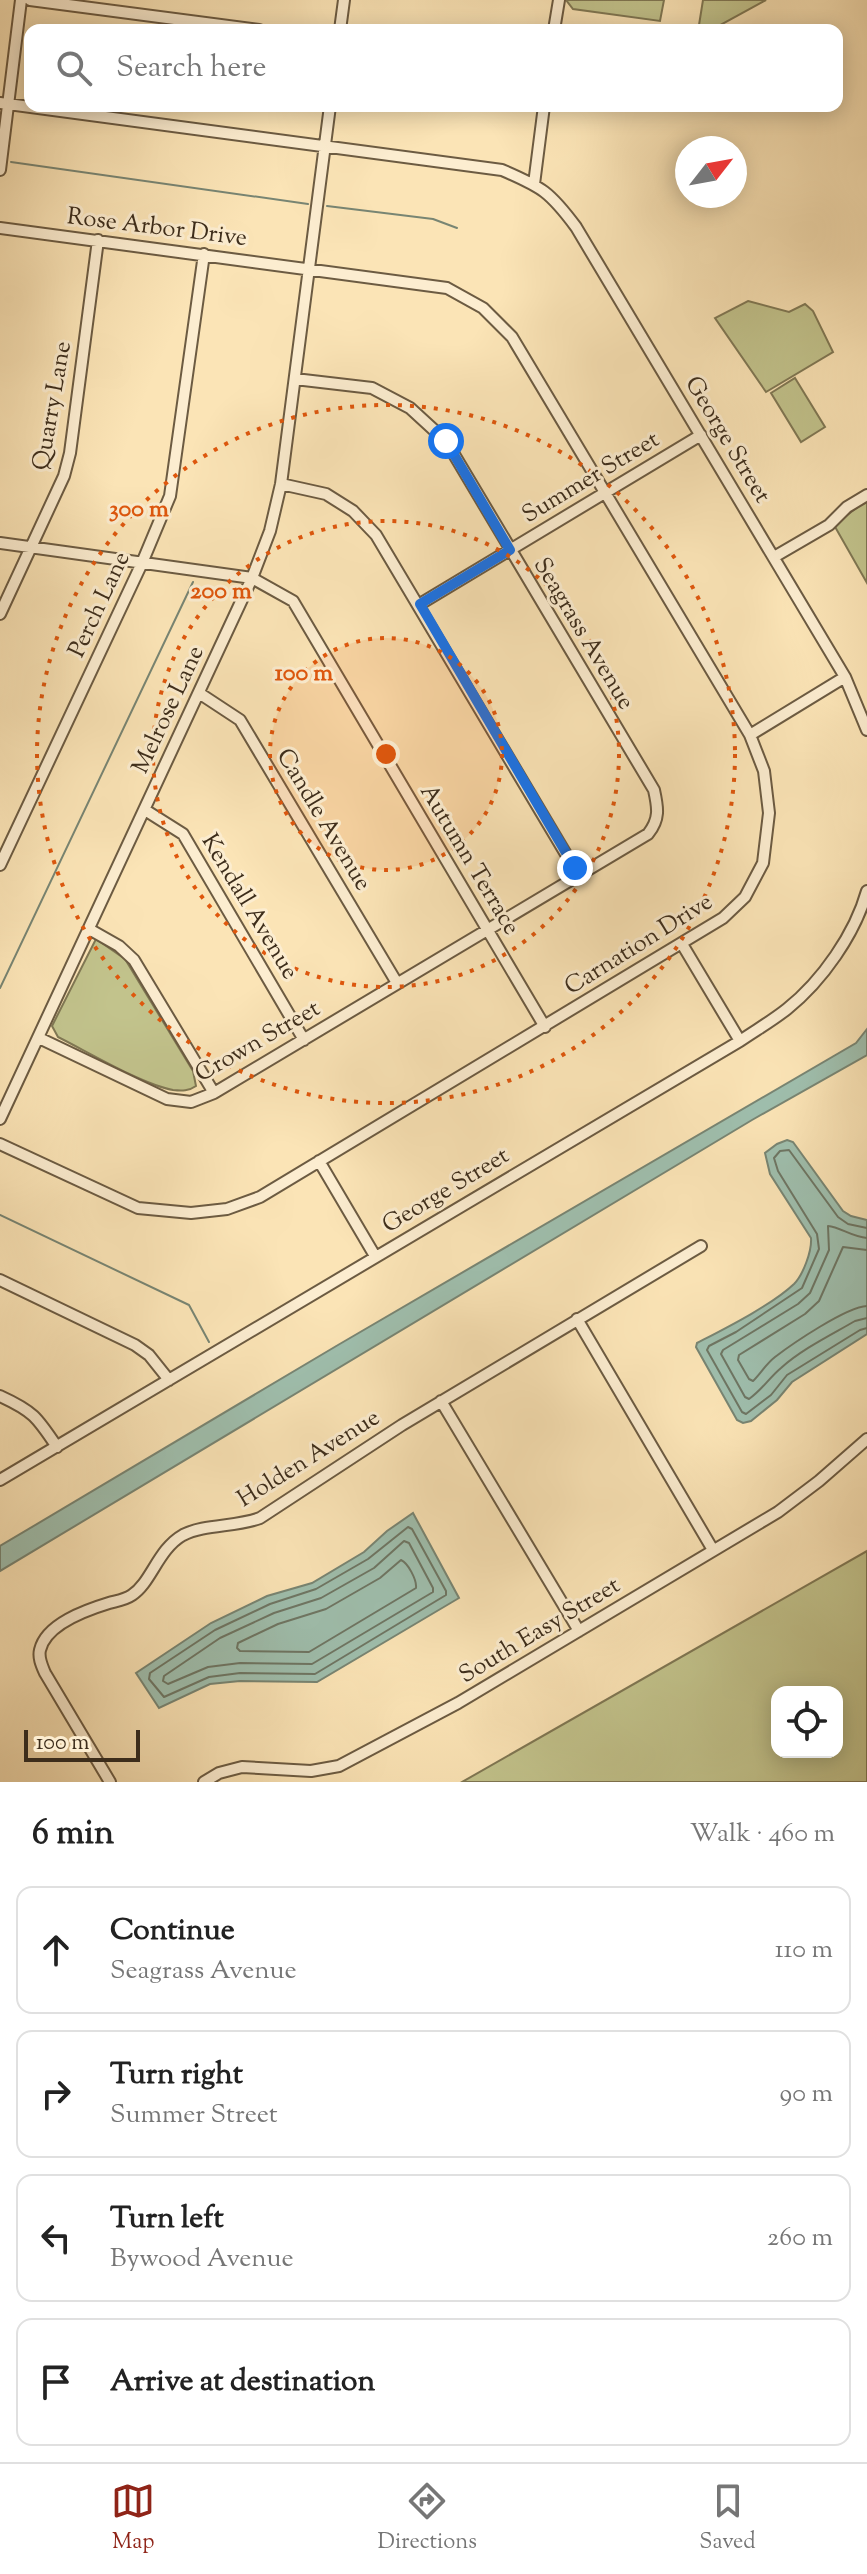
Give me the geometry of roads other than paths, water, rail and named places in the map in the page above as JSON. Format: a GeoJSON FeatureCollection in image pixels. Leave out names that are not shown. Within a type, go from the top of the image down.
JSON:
{"type":"FeatureCollection","features":[{"type":"Feature","properties":{"kind":"street"},"geometry":{"type":"LineString","coordinates":[[0,170],[4,104],[21,0]]}},
{"type":"Feature","properties":{"kind":"street"},"geometry":{"type":"LineString","coordinates":[[30,0],[213,24]]}},
{"type":"Feature","properties":{"kind":"street"},"geometry":{"type":"LineString","coordinates":[[341,24],[344,0]]}},
{"type":"Feature","properties":{"kind":"street"},"geometry":{"type":"LineString","coordinates":[[555,24],[559,0]]}},
{"type":"Feature","properties":{"kind":"street"},"geometry":{"type":"LineString","coordinates":[[4,104],[24,107]]}},
{"type":"Feature","properties":{"kind":"street"},"geometry":{"type":"LineString","coordinates":[[64,112],[502,170],[534,184],[543,112]]}},
{"type":"Feature","properties":{"kind":"street","name":"Melrose Lane"},"geometry":{"type":"LineString","coordinates":[[0,1119],[252,578],[270,531],[281,484],[329,112]]}},
{"type":"Feature","properties":{"kind":"street","name":"George Street"},"geometry":{"type":"LineString","coordinates":[[534,184],[555,199],[576,227],[845,677],[867,730]]}},
{"type":"Feature","properties":{"kind":"street","name":"Rose Arbor Drive"},"geometry":{"type":"LineString","coordinates":[[0,228],[309,267]]}},
{"type":"Feature","properties":{"kind":"street","name":"Quarry Lane"},"geometry":{"type":"LineString","coordinates":[[0,614],[64,476],[70,453],[98,240]]}},
{"type":"Feature","properties":{"kind":"street","name":"Perch Lane"},"geometry":{"type":"LineString","coordinates":[[0,865],[142,563],[170,496],[204,254]]}},
{"type":"Feature","properties":{"kind":"street","name":"Carnation Drive"},"geometry":{"type":"LineString","coordinates":[[0,1144],[138,1208],[191,1213],[227,1209],[260,1197],[723,918],[745,897],[763,863],[769,813],[764,771],[750,735],[512,337],[483,308],[447,288],[309,267]]}},
{"type":"Feature","properties":{"kind":"street","name":"Seagrass Avenue"},"geometry":{"type":"LineString","coordinates":[[295,379],[372,388],[410,408],[446,441],[654,790],[659,809],[656,824],[648,834],[488,931]]}},
{"type":"Feature","properties":{"kind":"street","name":"Summer Street"},"geometry":{"type":"LineString","coordinates":[[420,604],[701,435]]}},
{"type":"Feature","properties":{"kind":"street"},"geometry":{"type":"LineString","coordinates":[[281,484],[326,494],[353,511],[376,535],[420,604],[579,876]]}},
{"type":"Feature","properties":{"kind":"street"},"geometry":{"type":"LineString","coordinates":[[774,557],[829,525],[847,507],[867,495]]}},
{"type":"Feature","properties":{"kind":"street","name":"Autumn Terrace"},"geometry":{"type":"LineString","coordinates":[[0,543],[252,578],[293,601],[545,1027]]}},
{"type":"Feature","properties":{"kind":"street"},"geometry":{"type":"LineString","coordinates":[[750,735],[845,677]]}},
{"type":"Feature","properties":{"kind":"street","name":"Candle Avenue"},"geometry":{"type":"LineString","coordinates":[[199,693],[240,720],[397,983]]}},
{"type":"Feature","properties":{"kind":"street","name":"Kendall Avenue"},"geometry":{"type":"LineString","coordinates":[[145,810],[183,834],[304,1040]]}},
{"type":"Feature","properties":{"kind":"street","name":"George Street"},"geometry":{"type":"LineString","coordinates":[[0,1480],[740,1041],[789,1008],[833,961],[860,915],[867,891]]}},
{"type":"Feature","properties":{"kind":"street"},"geometry":{"type":"LineString","coordinates":[[89,929],[119,946],[134,960],[214,1093]]}},
{"type":"Feature","properties":{"kind":"street","name":"Crown Street"},"geometry":{"type":"LineString","coordinates":[[39,1038],[167,1099],[191,1102],[214,1093],[488,931]]}},
{"type":"Feature","properties":{"kind":"street"},"geometry":{"type":"LineString","coordinates":[[682,944],[740,1041]]}},
{"type":"Feature","properties":{"kind":"street"},"geometry":{"type":"LineString","coordinates":[[319,1161],[375,1256]]}},
{"type":"Feature","properties":{"kind":"street","name":"Holden Avenue"},"geometry":{"type":"LineString","coordinates":[[110,1782],[40,1661],[39,1650],[53,1629],[130,1597],[169,1546],[182,1536],[246,1524],[260,1518],[441,1401],[701,1246]]}},
{"type":"Feature","properties":{"kind":"street"},"geometry":{"type":"LineString","coordinates":[[0,1280],[135,1345],[149,1355],[169,1380]]}},
{"type":"Feature","properties":{"kind":"street"},"geometry":{"type":"LineString","coordinates":[[577,1319],[713,1550]]}},
{"type":"Feature","properties":{"kind":"street"},"geometry":{"type":"LineString","coordinates":[[0,1396],[38,1418],[57,1447]]}},
{"type":"Feature","properties":{"kind":"street"},"geometry":{"type":"LineString","coordinates":[[441,1401],[579,1631]]}},
{"type":"Feature","properties":{"kind":"street","name":"South Easy Street"},"geometry":{"type":"LineString","coordinates":[[204,1782],[219,1773],[242,1767],[311,1771],[339,1766],[458,1703],[797,1499],[867,1439]]}},
{"type":"Feature","properties":{"kind":"water"},"geometry":{"type":"Polygon","coordinates":[[[867,1029],[867,1055],[752,1120],[0,1571],[0,1546],[856,1043],[867,1029]]]}},
{"type":"Feature","properties":{"kind":"water"},"geometry":{"type":"Polygon","coordinates":[[[787,1140],[793,1142],[843,1211],[867,1220],[867,1334],[792,1382],[777,1400],[751,1421],[743,1423],[737,1420],[696,1347],[697,1343],[785,1292],[804,1269],[811,1238],[770,1174],[765,1153],[787,1140]]]}},
{"type":"Feature","properties":{"kind":"water"},"geometry":{"type":"Polygon","coordinates":[[[413,1513],[459,1598],[317,1682],[240,1681],[210,1684],[159,1708],[136,1673],[211,1623],[267,1596],[312,1583],[364,1552],[413,1513]]]}},
{"type":"Feature","properties":{"kind":"waterway"},"geometry":{"type":"LineString","coordinates":[[11,162],[308,204]]}},
{"type":"Feature","properties":{"kind":"waterway"},"geometry":{"type":"LineString","coordinates":[[327,206],[433,219],[457,228]]}},
{"type":"Feature","properties":{"kind":"waterway"},"geometry":{"type":"LineString","coordinates":[[0,988],[193,582]]}},
{"type":"Feature","properties":{"kind":"waterway"},"geometry":{"type":"LineString","coordinates":[[0,1215],[189,1305],[209,1342]]}}]}
